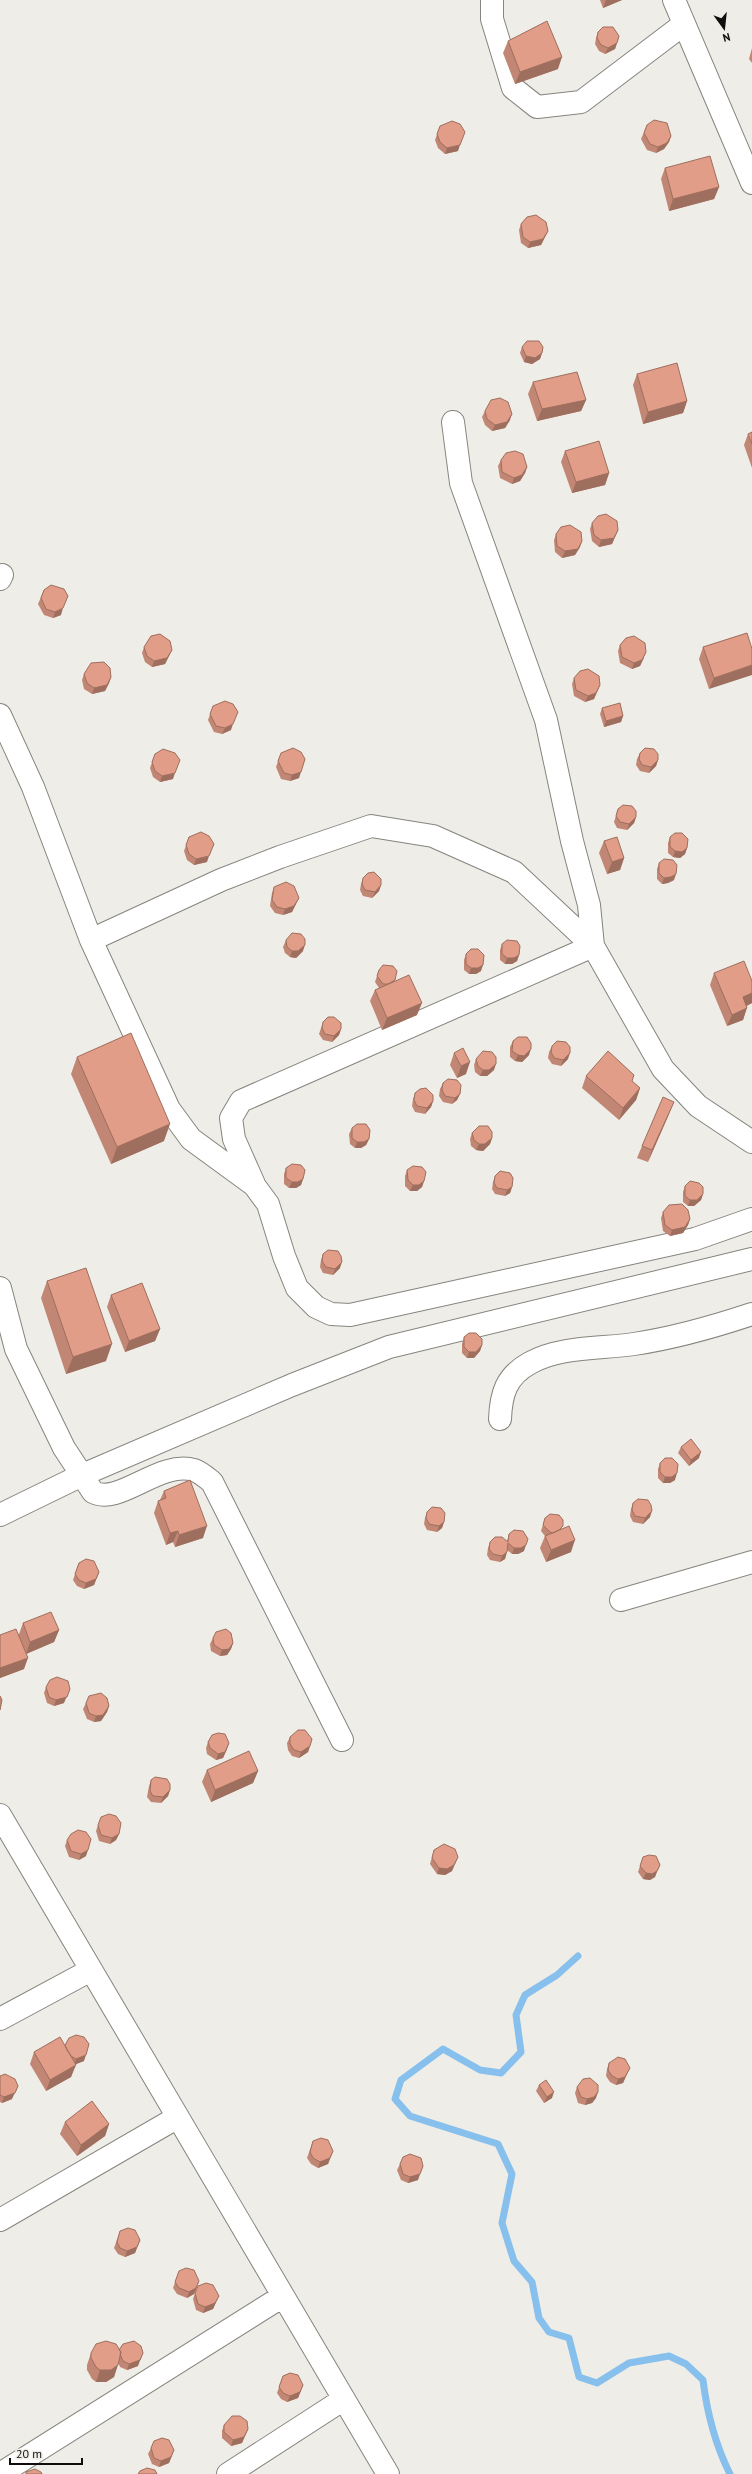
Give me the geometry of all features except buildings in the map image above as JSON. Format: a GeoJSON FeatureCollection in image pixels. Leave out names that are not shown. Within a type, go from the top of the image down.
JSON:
{"type":"FeatureCollection","features":[{"type":"Feature","properties":{"kind":"street"},"geometry":{"type":"LineString","coordinates":[[492,0],[492,19],[513,88],[537,107],[581,102],[684,24]]}},
{"type":"Feature","properties":{"kind":"street"},"geometry":{"type":"LineString","coordinates":[[674,0],[752,184]]}},
{"type":"Feature","properties":{"kind":"street"},"geometry":{"type":"LineString","coordinates":[[453,422],[461,482],[546,720],[572,841],[589,905],[593,946]]}},
{"type":"Feature","properties":{"kind":"street"},"geometry":{"type":"LineString","coordinates":[[0,715],[33,786],[91,940],[169,1109],[191,1139],[254,1185]]}},
{"type":"Feature","properties":{"kind":"street"},"geometry":{"type":"LineString","coordinates":[[91,940],[221,880],[280,857],[371,826],[433,836],[514,872],[593,946],[663,1069],[698,1106],[752,1142]]}},
{"type":"Feature","properties":{"kind":"street"},"geometry":{"type":"LineString","coordinates":[[593,946],[241,1101],[231,1118],[234,1139],[254,1185],[268,1204],[284,1256],[297,1288],[316,1307],[331,1314],[350,1315],[695,1239],[752,1219]]}},
{"type":"Feature","properties":{"kind":"street"},"geometry":{"type":"LineString","coordinates":[[0,1515],[80,1476],[292,1385],[389,1346],[752,1259]]}},
{"type":"Feature","properties":{"kind":"street"},"geometry":{"type":"LineString","coordinates":[[0,1288],[8,1353],[80,1476],[92,1492],[100,1496],[112,1494],[150,1476],[176,1468],[195,1470],[212,1482],[342,1740]]}},
{"type":"Feature","properties":{"kind":"street"},"geometry":{"type":"LineString","coordinates":[[500,1418],[501,1395],[514,1375],[530,1363],[554,1354],[635,1344],[696,1332],[752,1314]]}},
{"type":"Feature","properties":{"kind":"street"},"geometry":{"type":"LineString","coordinates":[[621,1600],[752,1562]]}},
{"type":"Feature","properties":{"kind":"street"},"geometry":{"type":"LineString","coordinates":[[0,1815],[388,2474]]}},
{"type":"Feature","properties":{"kind":"street"},"geometry":{"type":"LineString","coordinates":[[0,2019],[91,1970]]}},
{"type":"Feature","properties":{"kind":"street"},"geometry":{"type":"LineString","coordinates":[[0,2220],[178,2117]]}},
{"type":"Feature","properties":{"kind":"street"},"geometry":{"type":"LineString","coordinates":[[0,2474],[283,2296]]}},
{"type":"Feature","properties":{"kind":"street"},"geometry":{"type":"LineString","coordinates":[[228,2474],[344,2399]]}},
{"type":"Feature","properties":{"kind":"waterway"},"geometry":{"type":"LineString","coordinates":[[578,1956],[557,1975],[525,1995],[516,2015],[521,2052],[501,2073],[480,2070],[443,2049],[401,2080],[395,2099],[410,2116],[498,2144],[512,2174],[502,2223],[514,2261],[532,2282],[539,2318],[549,2332],[569,2338],[579,2377],[597,2383],[629,2363],[669,2356],[686,2364],[703,2380],[712,2428],[730,2474]]}}]}
